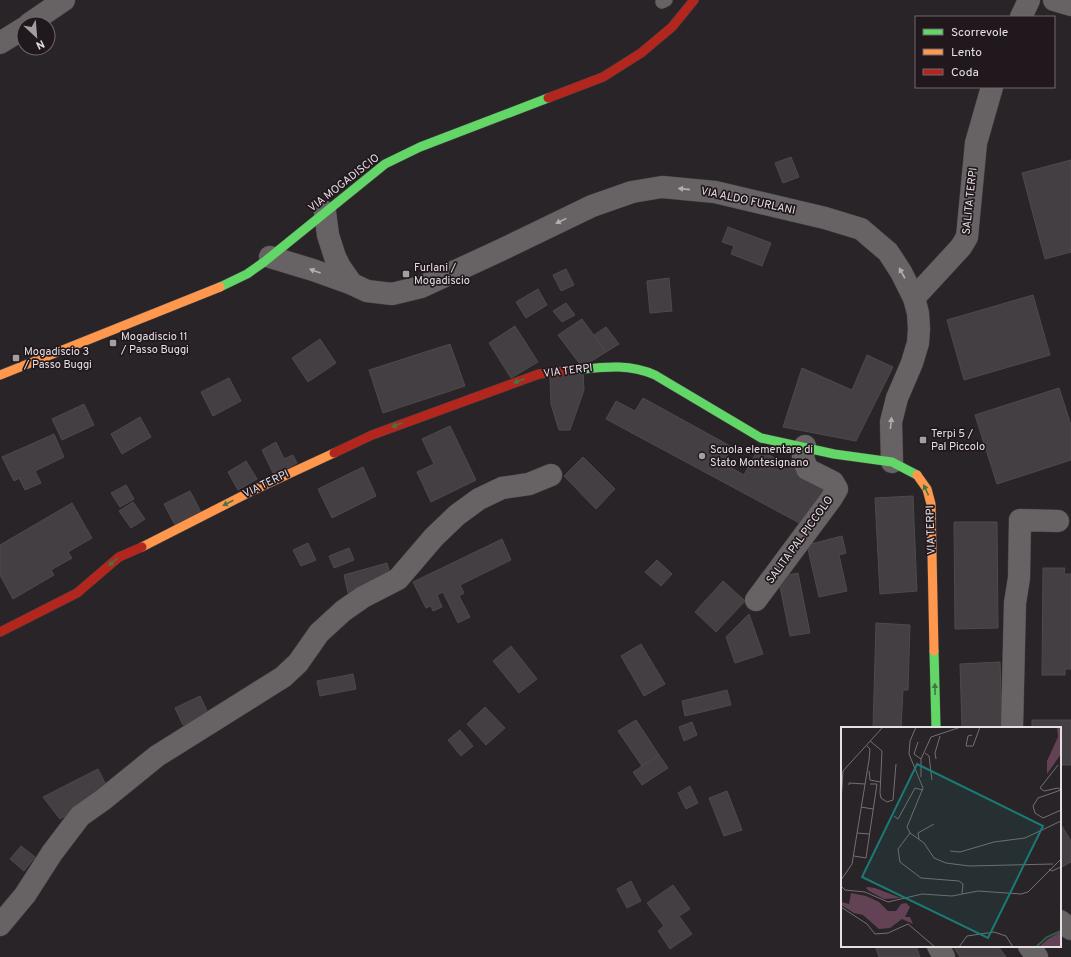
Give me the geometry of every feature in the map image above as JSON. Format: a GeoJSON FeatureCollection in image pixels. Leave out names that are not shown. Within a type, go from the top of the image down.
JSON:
{"type":"FeatureCollection","features":[{"type":"Feature","properties":{"kind":"street"},"geometry":{"type":"LineString","coordinates":[[41,16],[64,0]]}},
{"type":"Feature","properties":{"kind":"street","name":"VIA MOGADISCIO"},"geometry":{"type":"LineString","coordinates":[[0,375],[221,287],[247,274],[385,164],[420,147],[603,77],[641,53],[672,27],[694,0]]}},
{"type":"Feature","properties":{"kind":"street"},"geometry":{"type":"LineString","coordinates":[[1021,16],[1029,0]]}},
{"type":"Feature","properties":{"kind":"street"},"geometry":{"type":"LineString","coordinates":[[1054,0],[1071,5]]}},
{"type":"Feature","properties":{"kind":"street"},"geometry":{"type":"LineString","coordinates":[[0,43],[16,33]]}},
{"type":"Feature","properties":{"kind":"street","name":"SALITA TERPI"},"geometry":{"type":"LineString","coordinates":[[914,298],[961,247],[967,237],[976,143],[992,88]]}},
{"type":"Feature","properties":{"kind":"street","name":"VIA ALDO FURLANI"},"geometry":{"type":"LineString","coordinates":[[270,257],[313,270],[367,291],[392,294],[421,287],[592,206],[632,192],[662,187],[715,192],[825,218],[861,229],[888,252],[902,272],[914,298],[918,313],[918,343],[912,363],[897,398],[891,422],[892,462]]}},
{"type":"Feature","properties":{"kind":"street"},"geometry":{"type":"LineString","coordinates":[[325,212],[328,234],[335,257],[340,268],[352,284]]}},
{"type":"Feature","properties":{"kind":"street","name":"VIA TERPI"},"geometry":{"type":"LineString","coordinates":[[0,632],[77,593],[119,557],[150,543],[252,491],[372,435],[539,374],[598,367],[626,367],[642,369],[656,375],[762,438],[805,446],[834,454],[892,462],[917,475],[927,489],[931,504],[936,727]]}},
{"type":"Feature","properties":{"kind":"street","name":"SALITA PAL PICCOLO"},"geometry":{"type":"LineString","coordinates":[[756,600],[837,489],[833,482],[807,469],[803,457],[805,446]]}},
{"type":"Feature","properties":{"kind":"street"},"geometry":{"type":"LineString","coordinates":[[0,925],[25,895],[52,853],[80,816],[157,756],[282,678],[298,663],[320,633],[343,611],[363,597],[398,579],[457,515],[479,499],[502,488],[529,484],[551,475]]}},
{"type":"Feature","properties":{"kind":"street"},"geometry":{"type":"LineString","coordinates":[[1012,727],[1015,603],[1019,578],[1020,520],[1058,521]]}},
{"type":"Feature","properties":{"kind":"street"},"geometry":{"type":"LineString","coordinates":[[1061,922],[1071,929]]}},
{"type":"Feature","properties":{"kind":"street"},"geometry":{"type":"LineString","coordinates":[[939,947],[944,957]]}},
{"type":"Feature","properties":{"kind":"street"},"geometry":{"type":"LineString","coordinates":[[1030,947],[1037,957]]}},
{"type":"Feature","properties":{"kind":"building"},"geometry":{"type":"Polygon","coordinates":[[[791,157],[799,177],[783,183],[775,163],[791,157]]]}},
{"type":"Feature","properties":{"kind":"building"},"geometry":{"type":"Polygon","coordinates":[[[1071,160],[1071,252],[1045,259],[1022,173],[1071,160]]]}},
{"type":"Feature","properties":{"kind":"building"},"geometry":{"type":"Polygon","coordinates":[[[728,227],[771,243],[762,266],[731,254],[734,246],[722,242],[728,227]]]}},
{"type":"Feature","properties":{"kind":"building"},"geometry":{"type":"Polygon","coordinates":[[[566,269],[574,285],[561,291],[553,275],[566,269]]]}},
{"type":"Feature","properties":{"kind":"building"},"geometry":{"type":"Polygon","coordinates":[[[669,278],[672,311],[650,313],[647,281],[669,278]]]}},
{"type":"Feature","properties":{"kind":"building"},"geometry":{"type":"Polygon","coordinates":[[[538,289],[547,305],[526,318],[516,302],[538,289]]]}},
{"type":"Feature","properties":{"kind":"building"},"geometry":{"type":"Polygon","coordinates":[[[1033,295],[1050,355],[964,380],[947,320],[1033,295]]]}},
{"type":"Feature","properties":{"kind":"building"},"geometry":{"type":"Polygon","coordinates":[[[566,303],[575,315],[562,322],[553,311],[566,303]]]}},
{"type":"Feature","properties":{"kind":"building"},"geometry":{"type":"Polygon","coordinates":[[[582,319],[606,352],[582,367],[558,335],[582,319]]]}},
{"type":"Feature","properties":{"kind":"building"},"geometry":{"type":"Polygon","coordinates":[[[515,326],[538,362],[511,378],[489,343],[515,326]]]}},
{"type":"Feature","properties":{"kind":"building"},"geometry":{"type":"Polygon","coordinates":[[[606,327],[619,344],[606,352],[594,335],[606,327]]]}},
{"type":"Feature","properties":{"kind":"building"},"geometry":{"type":"Polygon","coordinates":[[[320,339],[336,363],[308,382],[292,358],[320,339]]]}},
{"type":"Feature","properties":{"kind":"building"},"geometry":{"type":"Polygon","coordinates":[[[450,344],[465,386],[383,413],[369,370],[450,344]]]}},
{"type":"Feature","properties":{"kind":"building"},"geometry":{"type":"Polygon","coordinates":[[[867,355],[893,367],[856,441],[783,427],[802,368],[852,390],[867,355]]]}},
{"type":"Feature","properties":{"kind":"building"},"geometry":{"type":"Polygon","coordinates":[[[583,372],[584,390],[570,430],[559,430],[551,404],[550,378],[583,372]]]}},
{"type":"Feature","properties":{"kind":"building"},"geometry":{"type":"Polygon","coordinates":[[[229,378],[241,401],[213,416],[201,392],[229,378]]]}},
{"type":"Feature","properties":{"kind":"building"},"geometry":{"type":"Polygon","coordinates":[[[1059,388],[1071,425],[1071,460],[997,484],[975,415],[1059,388]]]}},
{"type":"Feature","properties":{"kind":"building","name":"Scuola elementare di Stato Montesignano"},"geometry":{"type":"Polygon","coordinates":[[[643,398],[732,447],[723,463],[744,475],[758,449],[826,486],[805,526],[606,419],[616,401],[635,411],[643,398]]]}},
{"type":"Feature","properties":{"kind":"building"},"geometry":{"type":"Polygon","coordinates":[[[84,404],[94,425],[62,440],[52,419],[84,404]]]}},
{"type":"Feature","properties":{"kind":"building"},"geometry":{"type":"Polygon","coordinates":[[[140,417],[151,437],[122,454],[111,434],[140,417]]]}},
{"type":"Feature","properties":{"kind":"building"},"geometry":{"type":"Polygon","coordinates":[[[450,426],[476,480],[431,502],[417,472],[434,464],[422,439],[450,426]]]}},
{"type":"Feature","properties":{"kind":"building"},"geometry":{"type":"Polygon","coordinates":[[[54,434],[64,457],[35,471],[41,483],[25,490],[19,478],[14,481],[2,457],[54,434]]]}},
{"type":"Feature","properties":{"kind":"building"},"geometry":{"type":"Polygon","coordinates":[[[276,442],[284,459],[293,455],[297,463],[274,475],[262,450],[276,442]]]}},
{"type":"Feature","properties":{"kind":"building"},"geometry":{"type":"Polygon","coordinates":[[[583,457],[615,489],[596,509],[564,476],[583,457]]]}},
{"type":"Feature","properties":{"kind":"building"},"geometry":{"type":"Polygon","coordinates":[[[246,461],[257,479],[238,490],[228,472],[246,461]]]}},
{"type":"Feature","properties":{"kind":"building"},"geometry":{"type":"Polygon","coordinates":[[[363,467],[376,496],[332,518],[318,489],[363,467]]]}},
{"type":"Feature","properties":{"kind":"building"},"geometry":{"type":"Polygon","coordinates":[[[126,485],[134,499],[120,507],[111,493],[126,485]]]}},
{"type":"Feature","properties":{"kind":"building"},"geometry":{"type":"Polygon","coordinates":[[[190,491],[201,512],[175,525],[164,504],[190,491]]]}},
{"type":"Feature","properties":{"kind":"building"},"geometry":{"type":"Polygon","coordinates":[[[913,496],[917,591],[880,594],[875,498],[913,496]]]}},
{"type":"Feature","properties":{"kind":"building"},"geometry":{"type":"Polygon","coordinates":[[[133,502],[145,519],[131,528],[119,511],[133,502]]]}},
{"type":"Feature","properties":{"kind":"building"},"geometry":{"type":"Polygon","coordinates":[[[72,503],[92,538],[68,552],[72,558],[51,570],[54,575],[13,599],[0,575],[0,545],[72,503]]]}},
{"type":"Feature","properties":{"kind":"building"},"geometry":{"type":"Polygon","coordinates":[[[954,522],[997,522],[998,628],[955,629],[954,522]]]}},
{"type":"Feature","properties":{"kind":"building"},"geometry":{"type":"Polygon","coordinates":[[[842,536],[846,553],[839,555],[847,591],[819,597],[807,545],[842,536]]]}},
{"type":"Feature","properties":{"kind":"building"},"geometry":{"type":"Polygon","coordinates":[[[502,539],[511,560],[460,585],[464,593],[459,596],[470,617],[458,623],[443,592],[437,595],[442,607],[433,611],[431,606],[426,608],[413,582],[502,539]]]}},
{"type":"Feature","properties":{"kind":"building"},"geometry":{"type":"Polygon","coordinates":[[[308,543],[316,560],[301,566],[293,550],[308,543]]]}},
{"type":"Feature","properties":{"kind":"building"},"geometry":{"type":"Polygon","coordinates":[[[349,548],[354,560],[334,568],[329,556],[349,548]]]}},
{"type":"Feature","properties":{"kind":"building"},"geometry":{"type":"Polygon","coordinates":[[[657,560],[672,574],[661,586],[645,572],[657,560]]]}},
{"type":"Feature","properties":{"kind":"building"},"geometry":{"type":"Polygon","coordinates":[[[387,563],[392,581],[348,593],[344,575],[387,563]]]}},
{"type":"Feature","properties":{"kind":"building"},"geometry":{"type":"Polygon","coordinates":[[[1043,568],[1065,568],[1064,574],[1071,574],[1071,669],[1065,669],[1065,675],[1042,675],[1043,568]]]}},
{"type":"Feature","properties":{"kind":"building"},"geometry":{"type":"Polygon","coordinates":[[[798,573],[810,633],[790,636],[778,577],[798,573]]]}},
{"type":"Feature","properties":{"kind":"building"},"geometry":{"type":"Polygon","coordinates":[[[723,581],[745,601],[716,632],[695,612],[723,581]]]}},
{"type":"Feature","properties":{"kind":"building"},"geometry":{"type":"Polygon","coordinates":[[[749,614],[763,654],[735,663],[726,637],[749,614]]]}},
{"type":"Feature","properties":{"kind":"building"},"geometry":{"type":"Polygon","coordinates":[[[876,623],[910,625],[908,690],[903,690],[901,727],[873,727],[876,623]]]}},
{"type":"Feature","properties":{"kind":"building"},"geometry":{"type":"Polygon","coordinates":[[[641,644],[665,684],[644,696],[621,656],[641,644]]]}},
{"type":"Feature","properties":{"kind":"building"},"geometry":{"type":"Polygon","coordinates":[[[511,646],[537,679],[519,693],[493,661],[511,646]]]}},
{"type":"Feature","properties":{"kind":"building"},"geometry":{"type":"Polygon","coordinates":[[[1000,662],[1002,727],[962,727],[960,664],[1000,662]]]}},
{"type":"Feature","properties":{"kind":"building"},"geometry":{"type":"Polygon","coordinates":[[[353,674],[356,689],[320,696],[317,681],[353,674]]]}},
{"type":"Feature","properties":{"kind":"building"},"geometry":{"type":"Polygon","coordinates":[[[727,690],[731,705],[685,716],[682,701],[727,690]]]}},
{"type":"Feature","properties":{"kind":"building"},"geometry":{"type":"Polygon","coordinates":[[[200,696],[208,713],[183,725],[175,708],[200,696]]]}},
{"type":"Feature","properties":{"kind":"building"},"geometry":{"type":"Polygon","coordinates":[[[485,707],[505,728],[486,745],[467,724],[485,707]]]}},
{"type":"Feature","properties":{"kind":"building"},"geometry":{"type":"Polygon","coordinates":[[[636,720],[659,755],[642,766],[618,731],[636,720]]]}},
{"type":"Feature","properties":{"kind":"building"},"geometry":{"type":"Polygon","coordinates":[[[1032,720],[1071,720],[1071,765],[1061,765],[1061,727],[1032,727],[1032,720]]]}},
{"type":"Feature","properties":{"kind":"building"},"geometry":{"type":"Polygon","coordinates":[[[692,722],[697,735],[684,741],[679,727],[692,722]]]}},
{"type":"Feature","properties":{"kind":"building"},"geometry":{"type":"Polygon","coordinates":[[[460,730],[473,746],[461,756],[448,740],[460,730]]]}},
{"type":"Feature","properties":{"kind":"building"},"geometry":{"type":"Polygon","coordinates":[[[659,755],[668,768],[642,785],[633,772],[659,755]]]}},
{"type":"Feature","properties":{"kind":"building"},"geometry":{"type":"Polygon","coordinates":[[[98,769],[109,791],[60,819],[43,797],[98,769]]]}},
{"type":"Feature","properties":{"kind":"building"},"geometry":{"type":"Polygon","coordinates":[[[690,786],[698,803],[686,809],[678,793],[690,786]]]}},
{"type":"Feature","properties":{"kind":"building"},"geometry":{"type":"Polygon","coordinates":[[[727,791],[742,830],[724,836],[709,798],[727,791]]]}},
{"type":"Feature","properties":{"kind":"building"},"geometry":{"type":"Polygon","coordinates":[[[1061,825],[1071,841],[1071,862],[1061,867],[1061,825]]]}},
{"type":"Feature","properties":{"kind":"building"},"geometry":{"type":"Polygon","coordinates":[[[21,846],[35,857],[24,871],[10,859],[21,846]]]}},
{"type":"Feature","properties":{"kind":"building"},"geometry":{"type":"Polygon","coordinates":[[[631,881],[641,901],[627,908],[617,889],[631,881]]]}},
{"type":"Feature","properties":{"kind":"building"},"geometry":{"type":"Polygon","coordinates":[[[673,885],[690,909],[679,916],[692,934],[670,949],[658,931],[664,926],[647,903],[673,885]]]}},
{"type":"Feature","properties":{"kind":"building"},"geometry":{"type":"Polygon","coordinates":[[[875,947],[916,947],[920,957],[879,957],[875,947]]]}},
{"type":"Feature","properties":{"kind":"building"},"geometry":{"type":"Polygon","coordinates":[[[954,947],[999,947],[1006,957],[960,957],[954,947]]]}},
{"type":"Feature","properties":{"kind":"traffic: fast"},"geometry":{"type":"LineString","coordinates":[[220,287],[247,274],[264,262],[385,164],[420,147],[548,98]]}},
{"type":"Feature","properties":{"kind":"traffic: fast"},"geometry":{"type":"LineString","coordinates":[[575,370],[626,367],[645,371],[655,375],[761,438],[834,454],[892,462],[917,475]]}},
{"type":"Feature","properties":{"kind":"traffic: fast"},"geometry":{"type":"LineString","coordinates":[[934,651],[936,727]]}},
{"type":"Feature","properties":{"kind":"traffic: slow"},"geometry":{"type":"LineString","coordinates":[[0,375],[220,287]]}},
{"type":"Feature","properties":{"kind":"traffic: slow"},"geometry":{"type":"LineString","coordinates":[[142,547],[252,491],[334,453]]}},
{"type":"Feature","properties":{"kind":"traffic: slow"},"geometry":{"type":"LineString","coordinates":[[917,475],[927,489],[931,504],[934,651]]}},
{"type":"Feature","properties":{"kind":"traffic: jam"},"geometry":{"type":"LineString","coordinates":[[548,98],[603,77],[641,53],[672,27],[694,0]]}},
{"type":"Feature","properties":{"kind":"traffic: jam"},"geometry":{"type":"LineString","coordinates":[[334,453],[372,435],[539,374],[575,370]]}},
{"type":"Feature","properties":{"kind":"traffic: jam"},"geometry":{"type":"LineString","coordinates":[[0,632],[77,593],[119,557],[142,547]]}},
{"type":"Feature","properties":{"kind":"place","name":"Furlani / Mogadiscio"},"geometry":{"type":"Point","coordinates":[406,274]}},
{"type":"Feature","properties":{"kind":"place","name":"Mogadiscio 11 / Passo Buggi"},"geometry":{"type":"Point","coordinates":[113,343]}},
{"type":"Feature","properties":{"kind":"place","name":"Mogadiscio 3 / Passo Buggi"},"geometry":{"type":"Point","coordinates":[16,358]}},
{"type":"Feature","properties":{"kind":"place","name":"Terpi 5 / Pal Piccolo"},"geometry":{"type":"Point","coordinates":[923,440]}},
{"type":"Feature","properties":{"kind":"place","name":"Scuola elementare di Stato Montesignano"},"geometry":{"type":"Point","coordinates":[702,456]}}]}
